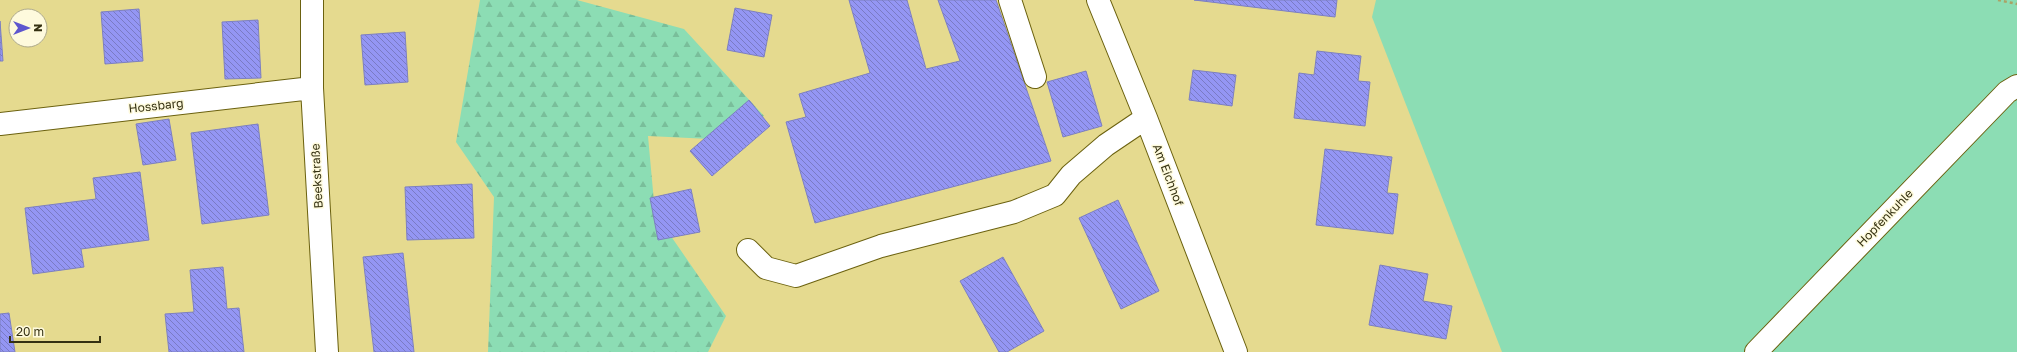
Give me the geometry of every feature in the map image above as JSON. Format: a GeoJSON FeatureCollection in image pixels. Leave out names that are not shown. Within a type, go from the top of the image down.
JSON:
{"type":"FeatureCollection","features":[{"type":"Feature","properties":{"kind":"street","name":"Beekstraße"},"geometry":{"type":"LineString","coordinates":[[312,0],[312,88],[326,352]]}},
{"type":"Feature","properties":{"kind":"street"},"geometry":{"type":"LineString","coordinates":[[1010,0],[1035,77]]}},
{"type":"Feature","properties":{"kind":"street","name":"Am Eichhof"},"geometry":{"type":"LineString","coordinates":[[1098,0],[1146,118],[1230,350]]}},
{"type":"Feature","properties":{"kind":"street","name":"Hopfenkuhle"},"geometry":{"type":"LineString","coordinates":[[1756,352],[2007,92],[2017,86]]}},
{"type":"Feature","properties":{"kind":"street","name":"Hossbarg"},"geometry":{"type":"LineString","coordinates":[[0,124],[312,88]]}},
{"type":"Feature","properties":{"kind":"street"},"geometry":{"type":"LineString","coordinates":[[748,250],[766,268],[796,276],[881,246],[1014,212],[1055,195],[1071,175],[1106,145],[1146,118]]}},
{"type":"Feature","properties":{"kind":"path"},"geometry":{"type":"LineString","coordinates":[[1998,0],[2017,4]]}},
{"type":"Feature","properties":{"kind":"green space"},"geometry":{"type":"Polygon","coordinates":[[[480,0],[577,0],[684,29],[764,116],[710,139],[648,136],[655,213],[726,316],[708,352],[488,352],[494,197],[456,142],[480,0]]]}},
{"type":"Feature","properties":{"kind":"green space"},"geometry":{"type":"Polygon","coordinates":[[[1376,0],[2017,0],[2017,352],[1502,352],[1372,17],[1376,0]]]}},
{"type":"Feature","properties":{"kind":"building"},"geometry":{"type":"Polygon","coordinates":[[[849,0],[907,0],[926,69],[960,61],[938,0],[996,0],[1051,161],[815,223],[786,122],[806,117],[799,94],[870,73],[849,0]]]}},
{"type":"Feature","properties":{"kind":"building"},"geometry":{"type":"Polygon","coordinates":[[[1194,0],[1337,0],[1335,17],[1194,0]]]}},
{"type":"Feature","properties":{"kind":"building"},"geometry":{"type":"Polygon","coordinates":[[[735,8],[772,15],[764,57],[727,50],[735,8]]]}},
{"type":"Feature","properties":{"kind":"building"},"geometry":{"type":"Polygon","coordinates":[[[139,9],[143,61],[105,64],[101,12],[139,9]]]}},
{"type":"Feature","properties":{"kind":"building"},"geometry":{"type":"Polygon","coordinates":[[[258,20],[261,78],[225,79],[222,22],[258,20]]]}},
{"type":"Feature","properties":{"kind":"building"},"geometry":{"type":"Polygon","coordinates":[[[0,21],[3,61],[0,61],[0,21]]]}},
{"type":"Feature","properties":{"kind":"building"},"geometry":{"type":"Polygon","coordinates":[[[405,32],[408,82],[365,85],[361,35],[405,32]]]}},
{"type":"Feature","properties":{"kind":"building"},"geometry":{"type":"Polygon","coordinates":[[[1317,51],[1361,56],[1358,81],[1370,82],[1365,126],[1294,118],[1299,73],[1314,75],[1317,51]]]}},
{"type":"Feature","properties":{"kind":"building"},"geometry":{"type":"Polygon","coordinates":[[[1193,70],[1236,75],[1232,106],[1189,100],[1193,70]]]}},
{"type":"Feature","properties":{"kind":"building"},"geometry":{"type":"Polygon","coordinates":[[[1086,71],[1102,126],[1063,137],[1047,82],[1086,71]]]}},
{"type":"Feature","properties":{"kind":"building"},"geometry":{"type":"Polygon","coordinates":[[[749,100],[770,126],[712,176],[690,151],[749,100]]]}},
{"type":"Feature","properties":{"kind":"building"},"geometry":{"type":"Polygon","coordinates":[[[169,119],[176,160],[143,165],[136,124],[169,119]]]}},
{"type":"Feature","properties":{"kind":"building"},"geometry":{"type":"Polygon","coordinates":[[[258,124],[269,215],[202,224],[191,133],[258,124]]]}},
{"type":"Feature","properties":{"kind":"building"},"geometry":{"type":"Polygon","coordinates":[[[1325,149],[1392,157],[1387,193],[1398,194],[1393,234],[1316,225],[1325,149]]]}},
{"type":"Feature","properties":{"kind":"building"},"geometry":{"type":"Polygon","coordinates":[[[140,172],[149,240],[81,249],[84,267],[33,274],[25,208],[96,199],[93,178],[140,172]]]}},
{"type":"Feature","properties":{"kind":"building"},"geometry":{"type":"Polygon","coordinates":[[[472,184],[474,238],[407,240],[405,187],[472,184]]]}},
{"type":"Feature","properties":{"kind":"building"},"geometry":{"type":"Polygon","coordinates":[[[691,189],[700,232],[658,240],[650,198],[691,189]]]}},
{"type":"Feature","properties":{"kind":"building"},"geometry":{"type":"Polygon","coordinates":[[[1118,200],[1159,291],[1121,309],[1079,218],[1118,200]]]}},
{"type":"Feature","properties":{"kind":"building"},"geometry":{"type":"Polygon","coordinates":[[[403,253],[414,352],[374,352],[363,257],[403,253]]]}},
{"type":"Feature","properties":{"kind":"building"},"geometry":{"type":"Polygon","coordinates":[[[1003,257],[1044,331],[1007,352],[999,352],[960,281],[1003,257]]]}},
{"type":"Feature","properties":{"kind":"building"},"geometry":{"type":"Polygon","coordinates":[[[1380,265],[1428,274],[1423,301],[1452,306],[1446,339],[1369,325],[1380,265]]]}},
{"type":"Feature","properties":{"kind":"building"},"geometry":{"type":"Polygon","coordinates":[[[223,267],[227,309],[239,308],[244,352],[169,352],[165,314],[194,312],[190,270],[223,267]]]}},
{"type":"Feature","properties":{"kind":"building"},"geometry":{"type":"Polygon","coordinates":[[[9,313],[15,352],[0,352],[0,314],[9,313]]]}}]}
